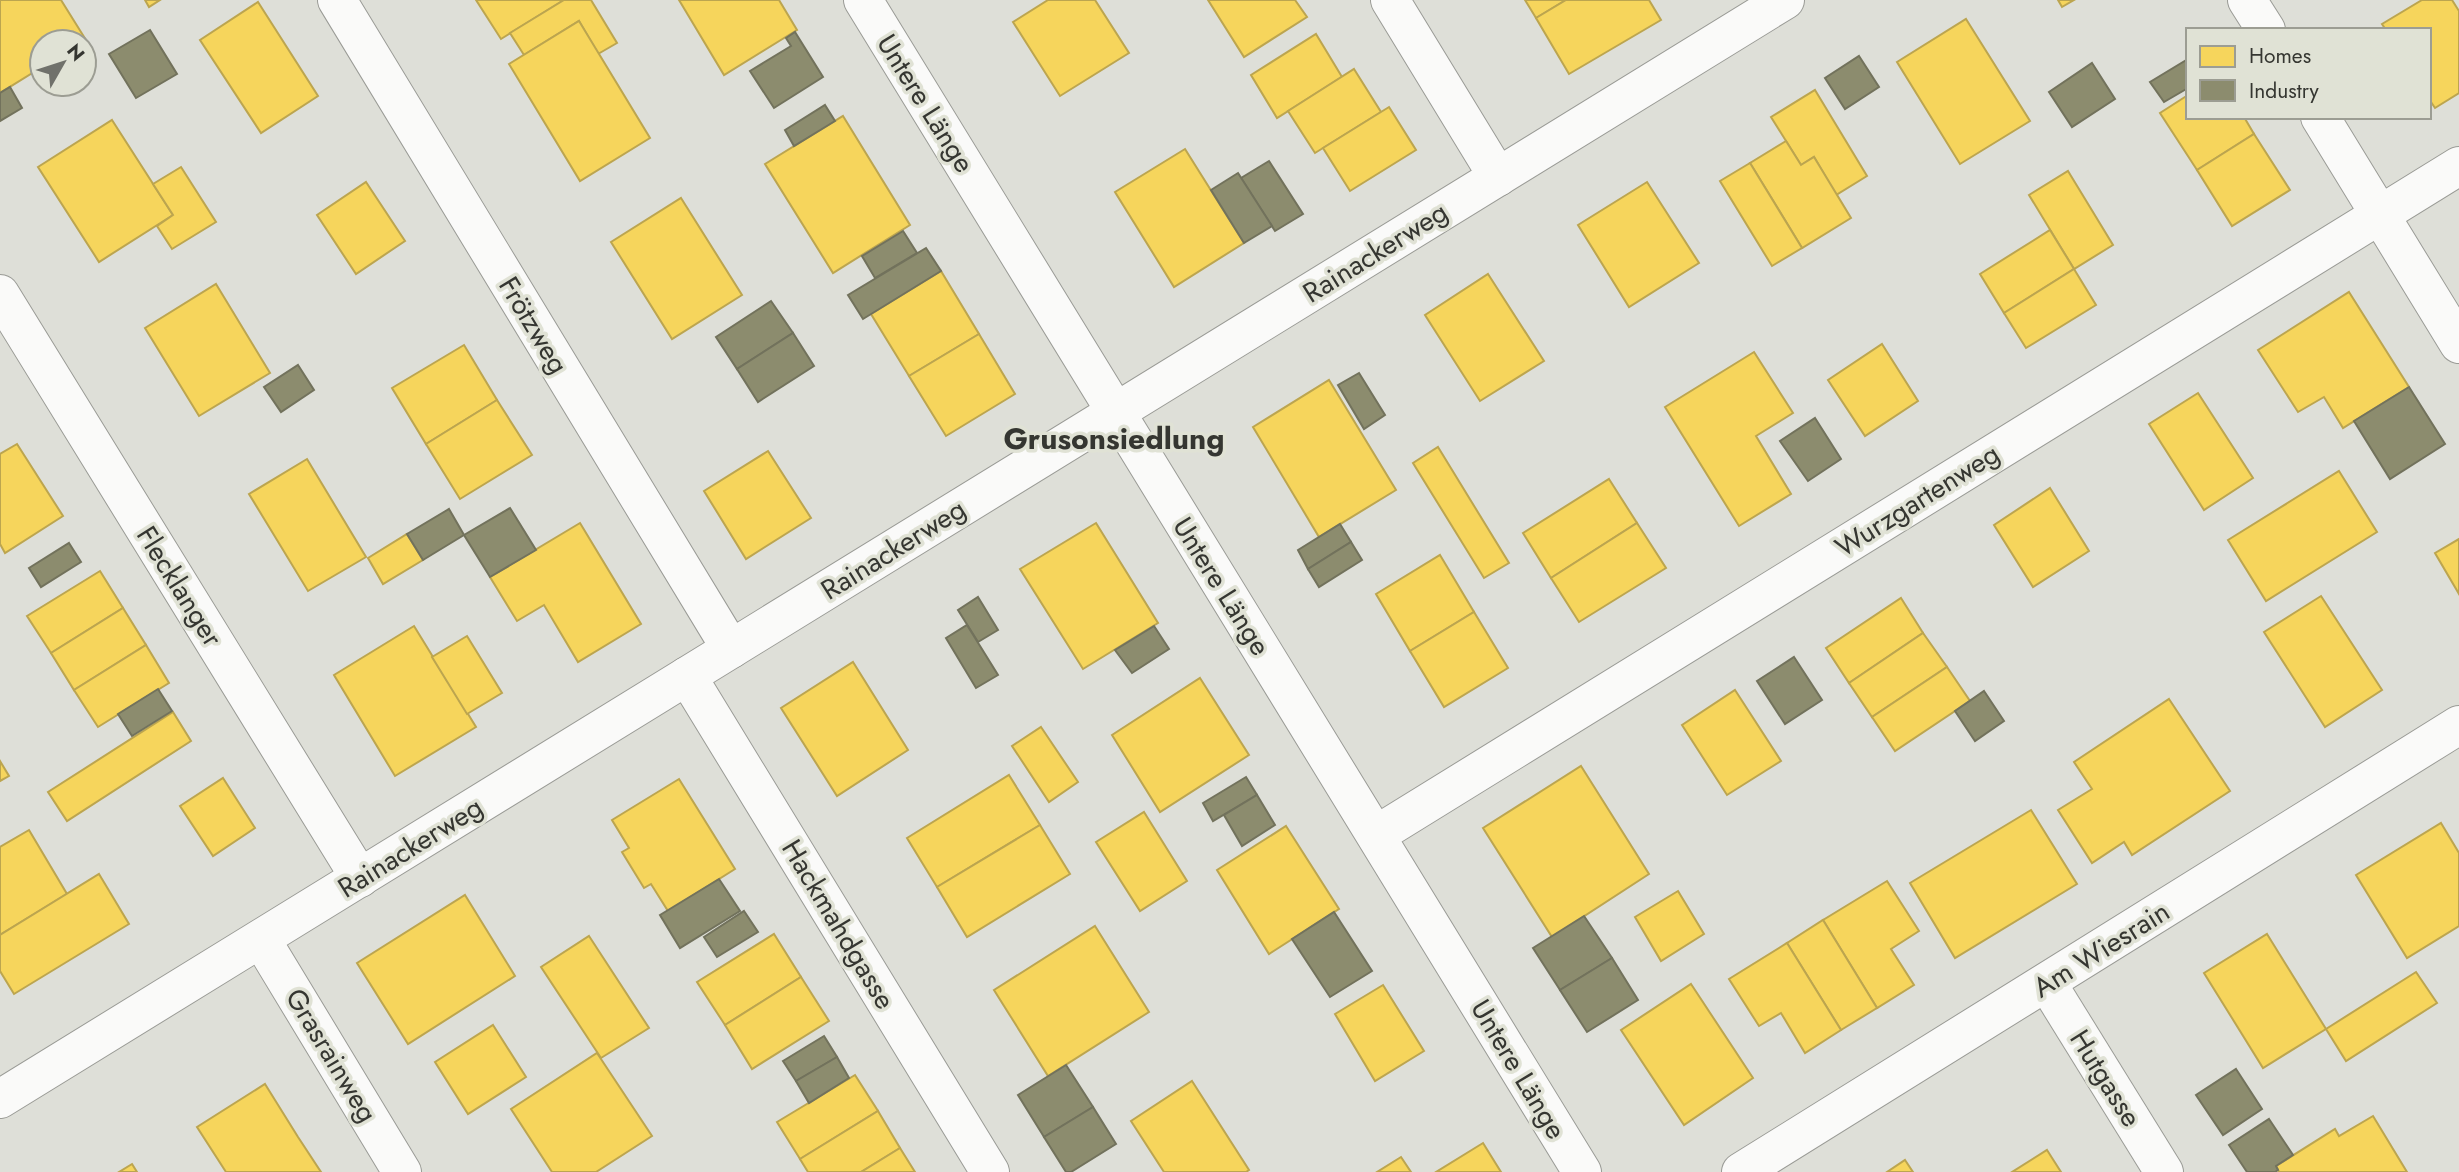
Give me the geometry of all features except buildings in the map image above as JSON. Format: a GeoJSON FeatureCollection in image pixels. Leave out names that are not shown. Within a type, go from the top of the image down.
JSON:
{"type":"FeatureCollection","features":[{"type":"Feature","properties":{"kind":"street","name":"Frötzweg"},"geometry":{"type":"LineString","coordinates":[[337,0],[731,649]]}},
{"type":"Feature","properties":{"kind":"street","name":"Untere Länge"},"geometry":{"type":"LineString","coordinates":[[863,0],[1581,1172]]}},
{"type":"Feature","properties":{"kind":"street"},"geometry":{"type":"LineString","coordinates":[[1390,0],[1498,177]]}},
{"type":"Feature","properties":{"kind":"street","name":"Rainackerweg"},"geometry":{"type":"LineString","coordinates":[[0,1099],[1785,0]]}},
{"type":"Feature","properties":{"kind":"street"},"geometry":{"type":"LineString","coordinates":[[2247,0],[2265,28]]}},
{"type":"Feature","properties":{"kind":"street"},"geometry":{"type":"LineString","coordinates":[[2321,119],[2459,344]]}},
{"type":"Feature","properties":{"kind":"street","name":"Wurzgartenweg"},"geometry":{"type":"LineString","coordinates":[[1376,835],[2459,166]]}},
{"type":"Feature","properties":{"kind":"street","name":"Flecklanger"},"geometry":{"type":"LineString","coordinates":[[0,294],[360,878]]}},
{"type":"Feature","properties":{"kind":"street","name":"Hackmahdgasse"},"geometry":{"type":"LineString","coordinates":[[687,676],[990,1172]]}},
{"type":"Feature","properties":{"kind":"street","name":"Am Wiesrain"},"geometry":{"type":"LineString","coordinates":[[1741,1172],[2457,729]]}},
{"type":"Feature","properties":{"kind":"street","name":"Grasrainweg"},"geometry":{"type":"LineString","coordinates":[[261,939],[402,1172]]}},
{"type":"Feature","properties":{"kind":"street","name":"Hutgasse"},"geometry":{"type":"LineString","coordinates":[[2047,984],[2164,1172]]}},
{"type":"Feature","properties":{"kind":"district","name":"Grusonsiedlung"},"geometry":{"type":"Point","coordinates":[1114,439]}}]}
